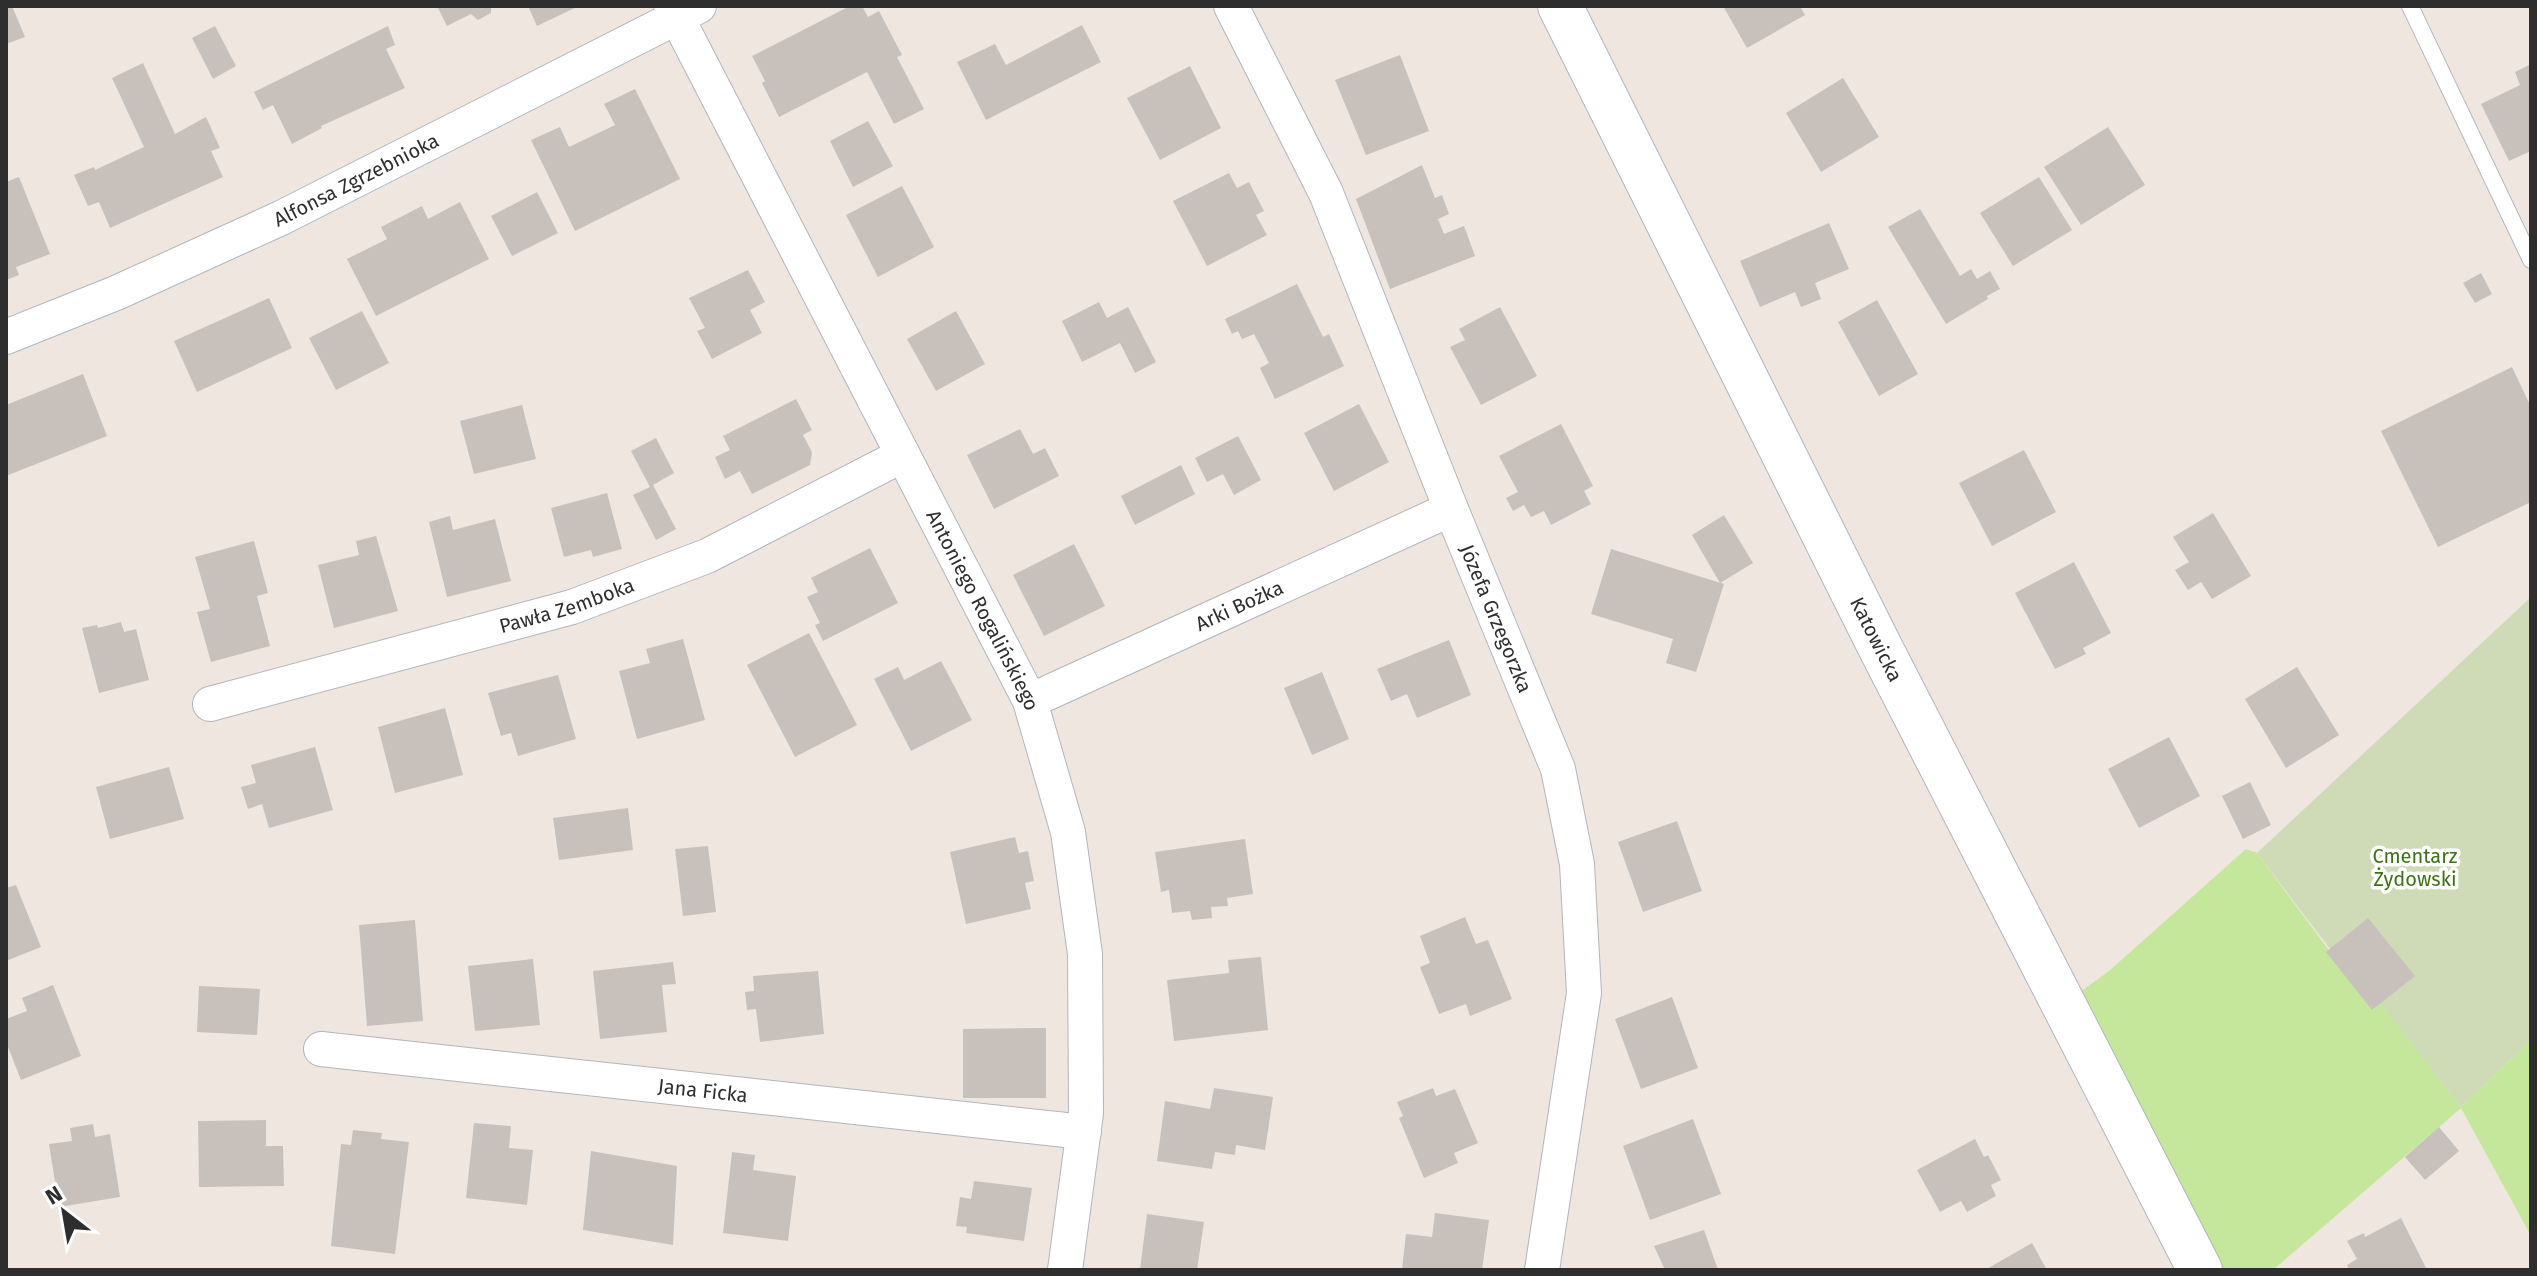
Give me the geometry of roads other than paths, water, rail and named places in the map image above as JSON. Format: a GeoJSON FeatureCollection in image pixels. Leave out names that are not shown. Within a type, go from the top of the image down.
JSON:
{"type":"FeatureCollection","features":[{"type":"Feature","properties":{"kind":"street","name":"Józefa Grzegorzka"},"geometry":{"type":"LineString","coordinates":[[1231,6],[1326,193],[1558,769],[1577,864],[1584,993],[1542,1270]]}},
{"type":"Feature","properties":{"kind":"street","name":"Katowicka"},"geometry":{"type":"LineString","coordinates":[[1560,6],[1894,674],[2200,1270]]}},
{"type":"Feature","properties":{"kind":"street","name":"Alfonsa Zgrzebnioka"},"geometry":{"type":"LineString","coordinates":[[6,337],[116,293],[281,218],[682,10]]}},
{"type":"Feature","properties":{"kind":"street","name":"Antoniego Rogalińskiego"},"geometry":{"type":"LineString","coordinates":[[682,10],[903,455],[1030,701],[1068,832],[1085,954],[1086,1113],[1065,1270]]}},
{"type":"Feature","properties":{"kind":"street","name":"Pawła Zemboka"},"geometry":{"type":"LineString","coordinates":[[210,704],[572,607],[707,556],[903,455]]}},
{"type":"Feature","properties":{"kind":"street","name":"Arki Bożka"},"geometry":{"type":"LineString","coordinates":[[1030,701],[1451,509]]}},
{"type":"Feature","properties":{"kind":"street","name":"Jana Ficka"},"geometry":{"type":"LineString","coordinates":[[321,1049],[1084,1132]]}},
{"type":"Feature","properties":{"kind":"lane"},"geometry":{"type":"LineString","coordinates":[[2410,6],[2531,260]]}},
{"type":"Feature","properties":{"kind":"park label","name":"Cmentarz Żydowski"},"geometry":{"type":"Point","coordinates":[2415,868]}}]}
